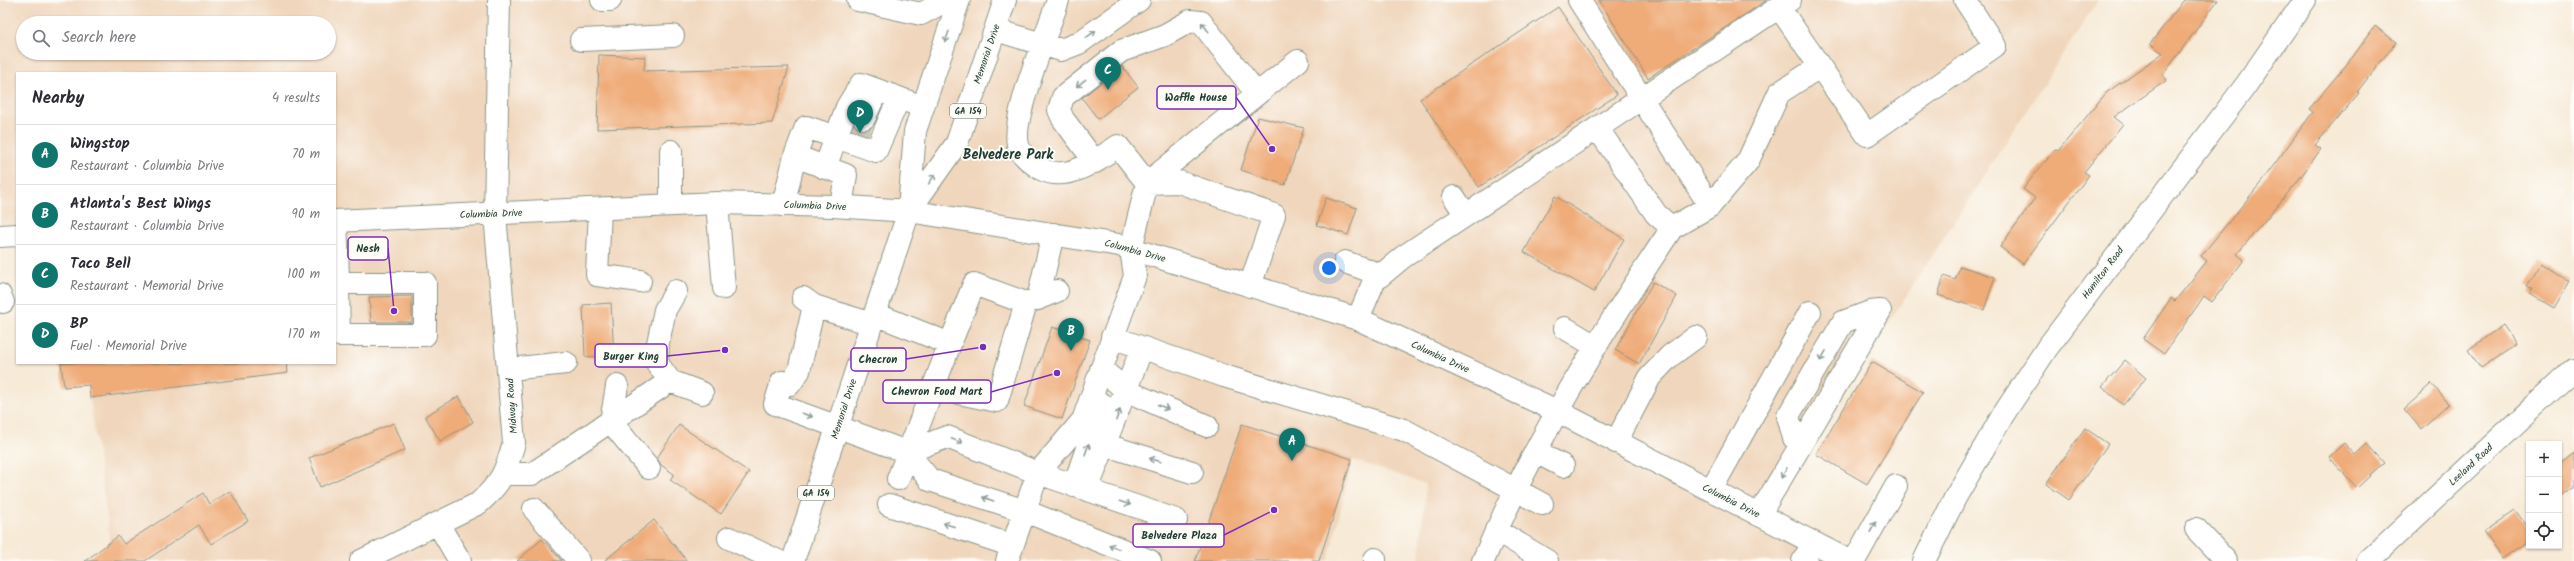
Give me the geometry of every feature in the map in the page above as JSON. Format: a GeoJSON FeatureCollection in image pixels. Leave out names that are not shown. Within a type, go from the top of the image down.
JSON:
{"type":"FeatureCollection","features":[{"type":"Feature","properties":{"kind":"main road","name":"Midway Road"},"geometry":{"type":"LineString","coordinates":[[361,561],[390,555],[438,524],[479,504],[494,490],[505,474],[514,443],[510,370],[495,214],[499,0]]}},
{"type":"Feature","properties":{"kind":"main road"},"geometry":{"type":"LineString","coordinates":[[602,0],[610,0]]}},
{"type":"Feature","properties":{"kind":"main road"},"geometry":{"type":"LineString","coordinates":[[858,0],[921,14],[947,0]]}},
{"type":"Feature","properties":{"kind":"main road","name":"Memorial Drive"},"geometry":{"type":"LineString","coordinates":[[793,561],[909,211],[915,131],[959,0]]}},
{"type":"Feature","properties":{"kind":"main road","name":"Memorial Drive"},"geometry":{"type":"LineString","coordinates":[[909,211],[957,143],[1005,0]]}},
{"type":"Feature","properties":{"kind":"main road"},"geometry":{"type":"LineString","coordinates":[[1058,0],[1044,46],[1027,85],[1017,127],[1019,148],[1031,163],[1043,170],[1058,173],[1086,168],[1118,146],[1147,183]]}},
{"type":"Feature","properties":{"kind":"main road"},"geometry":{"type":"LineString","coordinates":[[996,30],[1061,50],[1079,43],[1139,0]]}},
{"type":"Feature","properties":{"kind":"main road"},"geometry":{"type":"LineString","coordinates":[[1579,0],[1710,206]]}},
{"type":"Feature","properties":{"kind":"main road"},"geometry":{"type":"LineString","coordinates":[[1358,319],[1374,281],[1381,275],[1432,248],[1466,215],[1598,129],[1784,4],[1820,67],[1867,135],[1995,46],[1965,0]]}},
{"type":"Feature","properties":{"kind":"main road","name":"Hamilton Road"},"geometry":{"type":"LineString","coordinates":[[1924,561],[1955,498],[2003,416],[2047,348],[2246,85],[2305,0]]}},
{"type":"Feature","properties":{"kind":"main road"},"geometry":{"type":"LineString","coordinates":[[1094,162],[1063,119],[1059,110],[1063,97],[1121,51],[1165,35],[1190,21],[1201,22],[1257,94]]}},
{"type":"Feature","properties":{"kind":"main road"},"geometry":{"type":"LineString","coordinates":[[581,40],[673,36]]}},
{"type":"Feature","properties":{"kind":"main road"},"geometry":{"type":"LineString","coordinates":[[1081,488],[1106,445],[1113,379],[1112,337],[1135,276],[1131,249],[1147,183],[1298,61]]}},
{"type":"Feature","properties":{"kind":"main road"},"geometry":{"type":"LineString","coordinates":[[1483,561],[1496,530],[1557,412],[1595,346],[1672,228],[1710,206],[1748,161],[1779,93],[1820,67]]}},
{"type":"Feature","properties":{"kind":"main road"},"geometry":{"type":"LineString","coordinates":[[825,168],[849,139],[847,107],[861,84],[923,107]]}},
{"type":"Feature","properties":{"kind":"main road"},"geometry":{"type":"LineString","coordinates":[[864,118],[877,90]]}},
{"type":"Feature","properties":{"kind":"main road"},"geometry":{"type":"LineString","coordinates":[[783,205],[795,156],[806,126],[849,139],[876,151],[899,98]]}},
{"type":"Feature","properties":{"kind":"main road"},"geometry":{"type":"LineString","coordinates":[[1598,129],[1656,214],[1672,228]]}},
{"type":"Feature","properties":{"kind":"main road"},"geometry":{"type":"LineString","coordinates":[[671,205],[672,151]]}},
{"type":"Feature","properties":{"kind":"main road"},"geometry":{"type":"LineString","coordinates":[[795,156],[825,168],[846,174],[840,206]]}},
{"type":"Feature","properties":{"kind":"main road"},"geometry":{"type":"LineString","coordinates":[[1147,183],[1179,182],[1274,215],[1250,286]]}},
{"type":"Feature","properties":{"kind":"main road"},"geometry":{"type":"LineString","coordinates":[[1454,197],[1466,215]]}},
{"type":"Feature","properties":{"kind":"main road","name":"Columbia Drive"},"geometry":{"type":"LineString","coordinates":[[336,221],[717,203],[840,206],[909,211],[1052,234],[1131,249],[1358,319],[1557,412],[1711,490],[1759,515],[1808,552],[1849,561]]}},
{"type":"Feature","properties":{"kind":"main road"},"geometry":{"type":"LineString","coordinates":[[717,203],[724,288]]}},
{"type":"Feature","properties":{"kind":"main road"},"geometry":{"type":"LineString","coordinates":[[600,209],[597,275],[640,282]]}},
{"type":"Feature","properties":{"kind":"main road"},"geometry":{"type":"LineString","coordinates":[[336,221],[339,335],[425,336],[425,283],[338,283]]}},
{"type":"Feature","properties":{"kind":"main road"},"geometry":{"type":"LineString","coordinates":[[935,388],[997,401],[1041,298],[1052,234]]}},
{"type":"Feature","properties":{"kind":"main road"},"geometry":{"type":"LineString","coordinates":[[0,236],[16,235]]}},
{"type":"Feature","properties":{"kind":"main road"},"geometry":{"type":"LineString","coordinates":[[1345,262],[1381,275]]}},
{"type":"Feature","properties":{"kind":"main road"},"geometry":{"type":"LineString","coordinates":[[898,479],[907,452],[935,388],[950,344],[974,284],[1041,298]]}},
{"type":"Feature","properties":{"kind":"main road"},"geometry":{"type":"LineString","coordinates":[[676,291],[665,310],[658,343],[658,363],[670,381],[702,393]]}},
{"type":"Feature","properties":{"kind":"main road"},"geometry":{"type":"LineString","coordinates":[[950,344],[874,319],[808,302],[799,371],[790,384],[782,382],[775,404],[838,425],[907,452],[930,480],[1025,512],[1150,561]]}},
{"type":"Feature","properties":{"kind":"main road"},"geometry":{"type":"LineString","coordinates":[[1759,515],[1798,440],[1875,311]]}},
{"type":"Feature","properties":{"kind":"main road"},"geometry":{"type":"LineString","coordinates":[[1711,490],[1810,312]]}},
{"type":"Feature","properties":{"kind":"main road"},"geometry":{"type":"LineString","coordinates":[[1565,328],[1595,346]]}},
{"type":"Feature","properties":{"kind":"main road"},"geometry":{"type":"LineString","coordinates":[[1112,337],[1142,348],[1404,430],[1542,504]]}},
{"type":"Feature","properties":{"kind":"main road"},"geometry":{"type":"LineString","coordinates":[[1616,442],[1650,377],[1670,356],[1696,337]]}},
{"type":"Feature","properties":{"kind":"main road"},"geometry":{"type":"LineString","coordinates":[[1012,557],[1038,473],[1083,420],[1113,379],[1142,348]]}},
{"type":"Feature","properties":{"kind":"main road"},"geometry":{"type":"LineString","coordinates":[[510,370],[566,363]]}},
{"type":"Feature","properties":{"kind":"main road","name":"Leeland Road"},"geometry":{"type":"LineString","coordinates":[[2368,561],[2574,369]]}},
{"type":"Feature","properties":{"kind":"main road"},"geometry":{"type":"LineString","coordinates":[[1113,379],[1207,426]]}},
{"type":"Feature","properties":{"kind":"main road"},"geometry":{"type":"LineString","coordinates":[[1081,488],[1113,379]]}},
{"type":"Feature","properties":{"kind":"main road"},"geometry":{"type":"LineString","coordinates":[[505,474],[532,474],[612,422],[670,381]]}},
{"type":"Feature","properties":{"kind":"main road"},"geometry":{"type":"LineString","coordinates":[[617,386],[612,422],[649,468]]}},
{"type":"Feature","properties":{"kind":"main road"},"geometry":{"type":"LineString","coordinates":[[907,452],[947,437],[1038,473],[1176,520]]}},
{"type":"Feature","properties":{"kind":"main road"},"geometry":{"type":"LineString","coordinates":[[1106,445],[1192,472]]}},
{"type":"Feature","properties":{"kind":"main road"},"geometry":{"type":"LineString","coordinates":[[1536,452],[1563,466]]}},
{"type":"Feature","properties":{"kind":"main road"},"geometry":{"type":"LineString","coordinates":[[1854,561],[1896,486]]}},
{"type":"Feature","properties":{"kind":"main road"},"geometry":{"type":"LineString","coordinates":[[890,505],[1002,542],[1012,557]]}},
{"type":"Feature","properties":{"kind":"main road"},"geometry":{"type":"LineString","coordinates":[[534,509],[579,561]]}},
{"type":"Feature","properties":{"kind":"main road"},"geometry":{"type":"LineString","coordinates":[[438,524],[460,561]]}},
{"type":"Feature","properties":{"kind":"main road"},"geometry":{"type":"LineString","coordinates":[[2196,529],[2226,561]]}},
{"type":"Feature","properties":{"kind":"main road"},"geometry":{"type":"LineString","coordinates":[[1496,530],[1546,561]]}},
{"type":"Feature","properties":{"kind":"main road"},"geometry":{"type":"LineString","coordinates":[[729,538],[778,561]]}},
{"type":"Feature","properties":{"kind":"shaded area"},"geometry":{"type":"Polygon","coordinates":[[[0,0],[2098,0],[1762,518],[1845,561],[1419,561],[1426,484],[1353,460],[1328,561],[113,561],[85,364],[336,364],[336,72],[16,72],[16,232],[0,234],[0,0]]]}},
{"type":"Feature","properties":{"kind":"building"},"geometry":{"type":"Polygon","coordinates":[[[1599,0],[1767,0],[1648,78],[1599,0]]]}},
{"type":"Feature","properties":{"kind":"building"},"geometry":{"type":"Polygon","coordinates":[[[2184,0],[2218,0],[2163,75],[2167,80],[2114,117],[2123,124],[2084,172],[2089,175],[2023,264],[2000,247],[2035,198],[2023,189],[2055,149],[2058,151],[2106,93],[2163,53],[2150,44],[2184,0]]]}},
{"type":"Feature","properties":{"kind":"building"},"geometry":{"type":"Polygon","coordinates":[[[1558,7],[1617,95],[1479,187],[1420,99],[1558,7]]]}},
{"type":"Feature","properties":{"kind":"building"},"geometry":{"type":"Polygon","coordinates":[[[2375,26],[2396,42],[2357,92],[2359,93],[2315,145],[2321,149],[2297,182],[2237,254],[2244,260],[2212,302],[2204,296],[2164,354],[2143,339],[2171,298],[2175,301],[2207,261],[2201,256],[2259,185],[2313,112],[2309,109],[2352,58],[2375,26]]]}},
{"type":"Feature","properties":{"kind":"building"},"geometry":{"type":"Polygon","coordinates":[[[599,55],[645,57],[644,71],[789,67],[772,123],[597,129],[599,55]]]}},
{"type":"Feature","properties":{"kind":"building"},"geometry":{"type":"Polygon","coordinates":[[[1122,66],[1138,87],[1098,119],[1082,98],[1122,66]]]}},
{"type":"Feature","properties":{"kind":"building"},"geometry":{"type":"Polygon","coordinates":[[[1258,117],[1304,128],[1285,185],[1241,170],[1258,117]]]}},
{"type":"Feature","properties":{"kind":"building"},"geometry":{"type":"Polygon","coordinates":[[[1555,196],[1624,239],[1594,292],[1524,252],[1555,196]]]}},
{"type":"Feature","properties":{"kind":"building"},"geometry":{"type":"Polygon","coordinates":[[[1326,198],[1357,208],[1348,235],[1317,225],[1326,198]]]}},
{"type":"Feature","properties":{"kind":"building"},"geometry":{"type":"Polygon","coordinates":[[[2541,264],[2569,281],[2553,308],[2530,294],[2533,289],[2527,286],[2541,264]]]}},
{"type":"Feature","properties":{"kind":"building"},"geometry":{"type":"Polygon","coordinates":[[[1960,266],[1995,277],[1984,310],[1938,295],[1944,276],[1955,280],[1960,266]]]}},
{"type":"Feature","properties":{"kind":"building"},"geometry":{"type":"Polygon","coordinates":[[[1653,282],[1677,296],[1639,364],[1615,350],[1653,282]]]}},
{"type":"Feature","properties":{"kind":"building"},"geometry":{"type":"Polygon","coordinates":[[[412,296],[412,322],[371,322],[369,297],[412,296]]]}},
{"type":"Feature","properties":{"kind":"building"},"geometry":{"type":"Polygon","coordinates":[[[611,303],[614,356],[585,357],[583,305],[611,303]]]}},
{"type":"Feature","properties":{"kind":"building"},"geometry":{"type":"Polygon","coordinates":[[[2503,325],[2516,344],[2481,368],[2468,350],[2503,325]]]}},
{"type":"Feature","properties":{"kind":"building"},"geometry":{"type":"Polygon","coordinates":[[[1052,327],[1090,340],[1062,419],[1024,406],[1052,327]]]}},
{"type":"Feature","properties":{"kind":"building"},"geometry":{"type":"Polygon","coordinates":[[[2125,360],[2146,378],[2123,405],[2102,387],[2125,360]]]}},
{"type":"Feature","properties":{"kind":"building"},"geometry":{"type":"Polygon","coordinates":[[[1872,362],[1923,392],[1867,484],[1816,454],[1872,362]]]}},
{"type":"Feature","properties":{"kind":"building"},"geometry":{"type":"Polygon","coordinates":[[[61,364],[287,364],[288,373],[90,398],[89,385],[64,387],[61,364]]]}},
{"type":"Feature","properties":{"kind":"building"},"geometry":{"type":"Polygon","coordinates":[[[2432,384],[2449,404],[2421,429],[2404,409],[2432,384]]]}},
{"type":"Feature","properties":{"kind":"building"},"geometry":{"type":"Polygon","coordinates":[[[459,396],[473,422],[440,441],[425,416],[459,396]]]}},
{"type":"Feature","properties":{"kind":"building"},"geometry":{"type":"Polygon","coordinates":[[[394,423],[405,450],[320,487],[309,458],[394,423]]]}},
{"type":"Feature","properties":{"kind":"building"},"geometry":{"type":"Polygon","coordinates":[[[1242,424],[1352,459],[1319,561],[1195,561],[1242,424]]]}},
{"type":"Feature","properties":{"kind":"building"},"geometry":{"type":"Polygon","coordinates":[[[679,425],[749,472],[721,514],[670,480],[674,474],[661,465],[657,458],[679,425]]]}},
{"type":"Feature","properties":{"kind":"building"},"geometry":{"type":"Polygon","coordinates":[[[2085,428],[2108,444],[2069,500],[2046,484],[2085,428]]]}},
{"type":"Feature","properties":{"kind":"building"},"geometry":{"type":"Polygon","coordinates":[[[2344,443],[2355,455],[2367,444],[2384,463],[2357,488],[2329,457],[2344,443]]]}},
{"type":"Feature","properties":{"kind":"building"},"geometry":{"type":"Polygon","coordinates":[[[2574,450],[2574,488],[2562,498],[2562,477],[2562,460],[2574,450]]]}},
{"type":"Feature","properties":{"kind":"building"},"geometry":{"type":"Polygon","coordinates":[[[230,491],[248,521],[211,544],[199,525],[145,561],[85,561],[118,536],[124,544],[203,493],[209,504],[230,491]]]}},
{"type":"Feature","properties":{"kind":"building"},"geometry":{"type":"Polygon","coordinates":[[[2515,510],[2526,525],[2526,542],[2502,559],[2483,532],[2515,510]]]}},
{"type":"Feature","properties":{"kind":"building"},"geometry":{"type":"Polygon","coordinates":[[[654,520],[687,561],[604,561],[654,520]]]}},
{"type":"Feature","properties":{"kind":"building"},"geometry":{"type":"Polygon","coordinates":[[[542,539],[562,561],[517,561],[542,539]]]}},
{"type":"Feature","properties":{"kind":"tunnel"},"geometry":{"type":"LineString","coordinates":[[856,138],[864,118]]}},
{"type":"Feature","properties":{"kind":"place","name":"Taco Bell"},"geometry":{"type":"Point","coordinates":[1108,90]}},
{"type":"Feature","properties":{"kind":"place","name":"BP"},"geometry":{"type":"Point","coordinates":[860,133]}},
{"type":"Feature","properties":{"kind":"place","name":"Waffle House"},"geometry":{"type":"Point","coordinates":[1272,149]}},
{"type":"Feature","properties":{"kind":"place","name":"Nesh"},"geometry":{"type":"Point","coordinates":[394,311]}},
{"type":"Feature","properties":{"kind":"place","name":"Checron"},"geometry":{"type":"Point","coordinates":[983,347]}},
{"type":"Feature","properties":{"kind":"place","name":"Burger King"},"geometry":{"type":"Point","coordinates":[725,350]}},
{"type":"Feature","properties":{"kind":"place","name":"Atlanta's Best Wings"},"geometry":{"type":"Point","coordinates":[1071,351]}},
{"type":"Feature","properties":{"kind":"place","name":"Chevron Food Mart"},"geometry":{"type":"Point","coordinates":[1057,373]}},
{"type":"Feature","properties":{"kind":"place","name":"Wingstop"},"geometry":{"type":"Point","coordinates":[1292,461]}},
{"type":"Feature","properties":{"kind":"place","name":"Belvedere Plaza"},"geometry":{"type":"Point","coordinates":[1274,510]}},
{"type":"Feature","properties":{"kind":"district","name":"Belvedere Park"},"geometry":{"type":"Point","coordinates":[1008,155]}}]}
